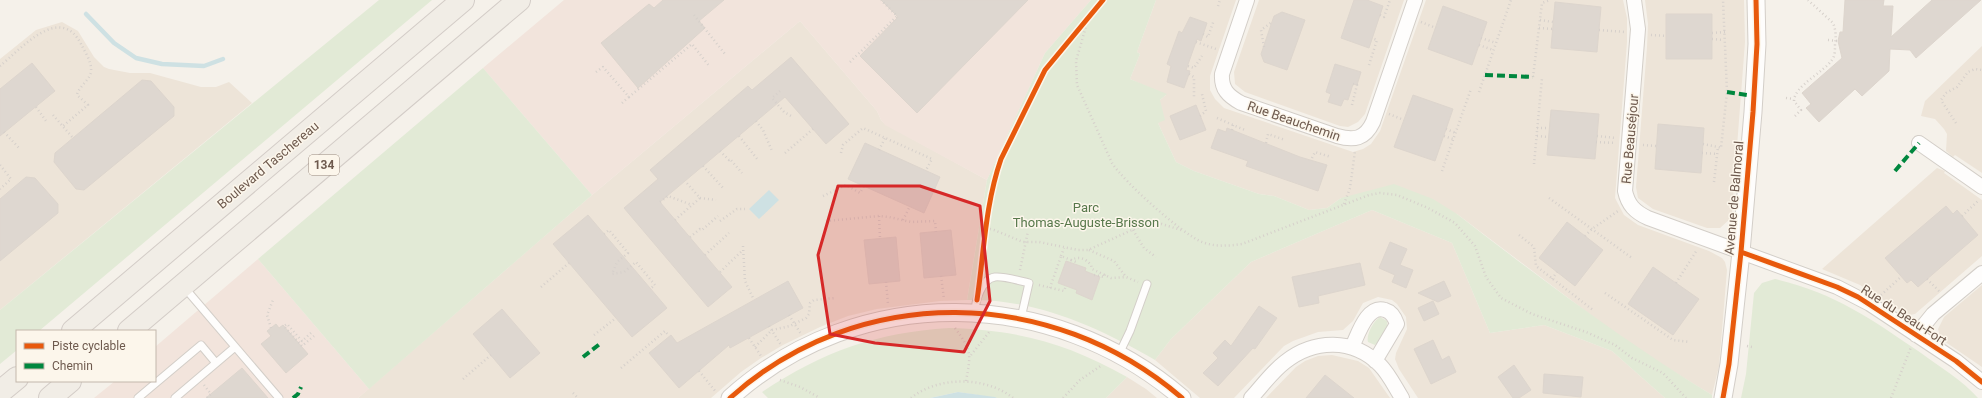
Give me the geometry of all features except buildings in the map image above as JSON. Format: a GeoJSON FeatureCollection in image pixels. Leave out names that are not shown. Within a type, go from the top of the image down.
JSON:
{"type":"FeatureCollection","features":[{"type":"Feature","properties":{"kind":"main road","name":"Boulevard Taschereau"},"geometry":{"type":"LineString","coordinates":[[73,330],[463,0]]}},
{"type":"Feature","properties":{"kind":"main road","name":"134"},"geometry":{"type":"LineString","coordinates":[[130,330],[519,0]]}},
{"type":"Feature","properties":{"kind":"main road"},"geometry":{"type":"LineString","coordinates":[[0,392],[16,379]]}},
{"type":"Feature","properties":{"kind":"main road"},"geometry":{"type":"LineString","coordinates":[[50,398],[69,382]]}},
{"type":"Feature","properties":{"kind":"street","name":"Rue Beauchemin"},"geometry":{"type":"LineString","coordinates":[[1247,0],[1229,54],[1222,81],[1228,94],[1234,99],[1337,136],[1353,139],[1360,138],[1366,134],[1373,122],[1415,0]]}},
{"type":"Feature","properties":{"kind":"street","name":"Rue Beauséjour"},"geometry":{"type":"LineString","coordinates":[[1629,204],[1625,191],[1638,29],[1634,0]]}},
{"type":"Feature","properties":{"kind":"street","name":"Avenue de Balmoral"},"geometry":{"type":"LineString","coordinates":[[1723,398],[1729,364],[1741,252],[1757,63],[1756,0]]}},
{"type":"Feature","properties":{"kind":"street"},"geometry":{"type":"LineString","coordinates":[[1919,143],[1982,187]]}},
{"type":"Feature","properties":{"kind":"street"},"geometry":{"type":"LineString","coordinates":[[1629,204],[1640,214],[1741,252]]}},
{"type":"Feature","properties":{"kind":"street","name":"Rue du Beau-Fort"},"geometry":{"type":"LineString","coordinates":[[1741,252],[1837,287],[1870,304],[1914,340],[1956,361],[1982,382]]}},
{"type":"Feature","properties":{"kind":"street"},"geometry":{"type":"LineString","coordinates":[[1914,340],[1933,314],[1982,273]]}},
{"type":"Feature","properties":{"kind":"street"},"geometry":{"type":"LineString","coordinates":[[1352,347],[1370,313],[1379,309],[1390,312],[1394,316],[1396,324],[1375,361]]}},
{"type":"Feature","properties":{"kind":"street"},"geometry":{"type":"LineString","coordinates":[[723,395],[750,381],[777,363],[808,346],[851,328],[915,315],[975,313],[1021,318],[1067,331],[1112,358],[1146,370],[1182,398]]}},
{"type":"Feature","properties":{"kind":"street"},"geometry":{"type":"LineString","coordinates":[[1251,398],[1284,363],[1304,350],[1334,344],[1352,347],[1375,361],[1385,371],[1402,398]]}},
{"type":"Feature","properties":{"kind":"lane"},"geometry":{"type":"LineString","coordinates":[[975,313],[975,306],[980,291],[990,279],[996,277],[1029,283],[1021,318]]}},
{"type":"Feature","properties":{"kind":"lane"},"geometry":{"type":"LineString","coordinates":[[1112,358],[1130,331],[1147,284]]}},
{"type":"Feature","properties":{"kind":"lane"},"geometry":{"type":"LineString","coordinates":[[183,285],[279,398]]}},
{"type":"Feature","properties":{"kind":"lane"},"geometry":{"type":"LineString","coordinates":[[138,398],[201,345],[216,363]]}},
{"type":"Feature","properties":{"kind":"lane"},"geometry":{"type":"LineString","coordinates":[[175,398],[235,347]]}},
{"type":"Feature","properties":{"kind":"path"},"geometry":{"type":"LineString","coordinates":[[850,62],[897,16],[881,0]]}},
{"type":"Feature","properties":{"kind":"path"},"geometry":{"type":"LineString","coordinates":[[1218,6],[1220,0]]}},
{"type":"Feature","properties":{"kind":"path"},"geometry":{"type":"LineString","coordinates":[[1380,15],[1384,16],[1390,0]]}},
{"type":"Feature","properties":{"kind":"path"},"geometry":{"type":"LineString","coordinates":[[1479,92],[1511,0]]}},
{"type":"Feature","properties":{"kind":"path"},"geometry":{"type":"LineString","coordinates":[[1533,77],[1542,3],[1550,0]]}},
{"type":"Feature","properties":{"kind":"path"},"geometry":{"type":"LineString","coordinates":[[1703,144],[1721,148],[1727,92],[1723,0]]}},
{"type":"Feature","properties":{"kind":"path"},"geometry":{"type":"LineString","coordinates":[[1795,116],[1801,110],[1794,99],[1796,92],[1832,60],[1837,41],[1833,23],[1808,0]]}},
{"type":"Feature","properties":{"kind":"path"},"geometry":{"type":"LineString","coordinates":[[1080,27],[1094,10]]}},
{"type":"Feature","properties":{"kind":"path"},"geometry":{"type":"LineString","coordinates":[[694,15],[725,54]]}},
{"type":"Feature","properties":{"kind":"path"},"geometry":{"type":"LineString","coordinates":[[1089,16],[1076,61],[1076,74],[1079,92],[1116,169],[1185,232]]}},
{"type":"Feature","properties":{"kind":"path"},"geometry":{"type":"LineString","coordinates":[[1203,34],[1208,36],[1214,20]]}},
{"type":"Feature","properties":{"kind":"path"},"geometry":{"type":"LineString","coordinates":[[1540,20],[1553,22]]}},
{"type":"Feature","properties":{"kind":"path"},"geometry":{"type":"LineString","coordinates":[[1264,47],[1261,30],[1272,22]]}},
{"type":"Feature","properties":{"kind":"path"},"geometry":{"type":"LineString","coordinates":[[0,66],[42,32],[62,27],[72,31],[77,37],[91,66],[90,74],[78,90],[77,95],[88,105],[63,126]]}},
{"type":"Feature","properties":{"kind":"path"},"geometry":{"type":"LineString","coordinates":[[1539,28],[1553,29]]}},
{"type":"Feature","properties":{"kind":"path"},"geometry":{"type":"LineString","coordinates":[[1712,33],[1725,32]]}},
{"type":"Feature","properties":{"kind":"path"},"geometry":{"type":"LineString","coordinates":[[1369,64],[1377,40],[1372,38]]}},
{"type":"Feature","properties":{"kind":"path"},"geometry":{"type":"LineString","coordinates":[[1481,38],[1496,43]]}},
{"type":"Feature","properties":{"kind":"path"},"geometry":{"type":"LineString","coordinates":[[1712,39],[1724,40]]}},
{"type":"Feature","properties":{"kind":"path"},"geometry":{"type":"LineString","coordinates":[[1828,40],[1837,41]]}},
{"type":"Feature","properties":{"kind":"path"},"geometry":{"type":"LineString","coordinates":[[1196,42],[1229,54]]}},
{"type":"Feature","properties":{"kind":"path"},"geometry":{"type":"LineString","coordinates":[[622,103],[692,44],[710,67]]}},
{"type":"Feature","properties":{"kind":"path"},"geometry":{"type":"LineString","coordinates":[[1479,45],[1493,50]]}},
{"type":"Feature","properties":{"kind":"path"},"geometry":{"type":"LineString","coordinates":[[1188,66],[1194,68],[1202,56]]}},
{"type":"Feature","properties":{"kind":"path"},"geometry":{"type":"LineString","coordinates":[[596,72],[603,67],[629,97]]}},
{"type":"Feature","properties":{"kind":"path"},"geometry":{"type":"LineString","coordinates":[[1956,123],[1943,105],[1941,100],[1942,97],[1957,87],[1968,72],[1974,69],[1982,70]]}},
{"type":"Feature","properties":{"kind":"path"},"geometry":{"type":"LineString","coordinates":[[1189,74],[1194,77],[1194,98]]}},
{"type":"Feature","properties":{"kind":"path"},"geometry":{"type":"LineString","coordinates":[[1534,164],[1542,78]]}},
{"type":"Feature","properties":{"kind":"path"},"geometry":{"type":"LineString","coordinates":[[1352,105],[1357,85],[1353,84]]}},
{"type":"Feature","properties":{"kind":"path"},"geometry":{"type":"LineString","coordinates":[[1442,171],[1471,89]]}},
{"type":"Feature","properties":{"kind":"path"},"geometry":{"type":"LineString","coordinates":[[780,91],[772,98],[784,112],[791,116]]}},
{"type":"Feature","properties":{"kind":"path"},"geometry":{"type":"LineString","coordinates":[[1200,116],[1206,111],[1202,94]]}},
{"type":"Feature","properties":{"kind":"path"},"geometry":{"type":"LineString","coordinates":[[1786,98],[1794,99]]}},
{"type":"Feature","properties":{"kind":"path"},"geometry":{"type":"LineString","coordinates":[[36,107],[46,121]]}},
{"type":"Feature","properties":{"kind":"path"},"geometry":{"type":"LineString","coordinates":[[53,115],[73,138]]}},
{"type":"Feature","properties":{"kind":"path"},"geometry":{"type":"LineString","coordinates":[[1216,118],[1245,130]]}},
{"type":"Feature","properties":{"kind":"path"},"geometry":{"type":"LineString","coordinates":[[756,121],[763,130],[772,151]]}},
{"type":"Feature","properties":{"kind":"path"},"geometry":{"type":"LineString","coordinates":[[1232,130],[1234,125]]}},
{"type":"Feature","properties":{"kind":"path"},"geometry":{"type":"LineString","coordinates":[[841,153],[843,145],[863,128],[932,159],[926,170]]}},
{"type":"Feature","properties":{"kind":"path"},"geometry":{"type":"LineString","coordinates":[[1538,128],[1549,128]]}},
{"type":"Feature","properties":{"kind":"path"},"geometry":{"type":"LineString","coordinates":[[785,153],[813,129]]}},
{"type":"Feature","properties":{"kind":"path"},"geometry":{"type":"LineString","coordinates":[[1446,129],[1456,133]]}},
{"type":"Feature","properties":{"kind":"path"},"geometry":{"type":"LineString","coordinates":[[4,132],[20,149]]}},
{"type":"Feature","properties":{"kind":"path"},"geometry":{"type":"LineString","coordinates":[[1266,143],[1268,134],[1285,140]]}},
{"type":"Feature","properties":{"kind":"path"},"geometry":{"type":"LineString","coordinates":[[739,136],[758,160]]}},
{"type":"Feature","properties":{"kind":"path"},"geometry":{"type":"LineString","coordinates":[[1444,136],[1453,140]]}},
{"type":"Feature","properties":{"kind":"path"},"geometry":{"type":"LineString","coordinates":[[1537,136],[1549,137]]}},
{"type":"Feature","properties":{"kind":"path"},"geometry":{"type":"LineString","coordinates":[[1597,136],[1629,142]]}},
{"type":"Feature","properties":{"kind":"path"},"geometry":{"type":"LineString","coordinates":[[879,150],[885,138]]}},
{"type":"Feature","properties":{"kind":"path"},"geometry":{"type":"LineString","coordinates":[[1596,142],[1629,142]]}},
{"type":"Feature","properties":{"kind":"path"},"geometry":{"type":"LineString","coordinates":[[1714,182],[1718,147]]}},
{"type":"Feature","properties":{"kind":"path"},"geometry":{"type":"LineString","coordinates":[[720,151],[728,160],[730,159],[742,173]]}},
{"type":"Feature","properties":{"kind":"path"},"geometry":{"type":"LineString","coordinates":[[1344,204],[1350,188],[1355,151]]}},
{"type":"Feature","properties":{"kind":"path"},"geometry":{"type":"LineString","coordinates":[[1312,158],[1315,152],[1331,157]]}},
{"type":"Feature","properties":{"kind":"path"},"geometry":{"type":"LineString","coordinates":[[1702,153],[1717,154]]}},
{"type":"Feature","properties":{"kind":"path"},"geometry":{"type":"LineString","coordinates":[[0,165],[11,179],[0,189]]}},
{"type":"Feature","properties":{"kind":"path"},"geometry":{"type":"LineString","coordinates":[[703,166],[724,189]]}},
{"type":"Feature","properties":{"kind":"path"},"geometry":{"type":"LineString","coordinates":[[685,181],[700,198],[716,200]]}},
{"type":"Feature","properties":{"kind":"path"},"geometry":{"type":"LineString","coordinates":[[823,196],[846,185],[860,192],[864,186]]}},
{"type":"Feature","properties":{"kind":"path"},"geometry":{"type":"LineString","coordinates":[[1088,250],[1143,225],[1162,224],[1185,232],[1203,242],[1213,245],[1223,246],[1242,244],[1344,204],[1375,194],[1388,193],[1402,196],[1455,223],[1471,239],[1486,277],[1501,298],[1532,314],[1586,332],[1615,345],[1629,356],[1663,373],[1686,398]]}},
{"type":"Feature","properties":{"kind":"path"},"geometry":{"type":"LineString","coordinates":[[660,202],[668,196],[692,205]]}},
{"type":"Feature","properties":{"kind":"path"},"geometry":{"type":"LineString","coordinates":[[675,220],[700,198]]}},
{"type":"Feature","properties":{"kind":"path"},"geometry":{"type":"LineString","coordinates":[[1549,198],[1632,258]]}},
{"type":"Feature","properties":{"kind":"path"},"geometry":{"type":"LineString","coordinates":[[1962,216],[1982,198]]}},
{"type":"Feature","properties":{"kind":"path"},"geometry":{"type":"LineString","coordinates":[[1585,236],[1592,229],[1629,204]]}},
{"type":"Feature","properties":{"kind":"path"},"geometry":{"type":"LineString","coordinates":[[903,220],[910,206]]}},
{"type":"Feature","properties":{"kind":"path"},"geometry":{"type":"LineString","coordinates":[[720,221],[737,209],[745,209]]}},
{"type":"Feature","properties":{"kind":"path"},"geometry":{"type":"LineString","coordinates":[[690,237],[700,229],[702,230],[718,216]]}},
{"type":"Feature","properties":{"kind":"path"},"geometry":{"type":"LineString","coordinates":[[879,216],[880,238]]}},
{"type":"Feature","properties":{"kind":"path"},"geometry":{"type":"LineString","coordinates":[[826,221],[879,216],[917,223],[935,221],[936,232]]}},
{"type":"Feature","properties":{"kind":"path"},"geometry":{"type":"LineString","coordinates":[[985,234],[987,222]]}},
{"type":"Feature","properties":{"kind":"path"},"geometry":{"type":"LineString","coordinates":[[986,228],[1026,242],[1039,242],[1064,248],[1088,250],[1114,261],[1127,278],[1116,279],[1092,269],[1092,265],[1083,258],[1076,257],[1071,260]]}},
{"type":"Feature","properties":{"kind":"path"},"geometry":{"type":"LineString","coordinates":[[604,234],[609,230],[628,253],[617,262],[612,274],[624,272],[636,262],[655,285],[650,289]]}},
{"type":"Feature","properties":{"kind":"path"},"geometry":{"type":"LineString","coordinates":[[1133,230],[1144,248],[1156,257]]}},
{"type":"Feature","properties":{"kind":"path"},"geometry":{"type":"LineString","coordinates":[[1020,266],[1028,231]]}},
{"type":"Feature","properties":{"kind":"path"},"geometry":{"type":"LineString","coordinates":[[705,255],[729,232]]}},
{"type":"Feature","properties":{"kind":"path"},"geometry":{"type":"LineString","coordinates":[[1519,235],[1534,247],[1536,266],[1593,310]]}},
{"type":"Feature","properties":{"kind":"path"},"geometry":{"type":"LineString","coordinates":[[1676,283],[1705,238]]}},
{"type":"Feature","properties":{"kind":"path"},"geometry":{"type":"LineString","coordinates":[[720,272],[743,248],[745,281],[754,300]]}},
{"type":"Feature","properties":{"kind":"path"},"geometry":{"type":"LineString","coordinates":[[1050,288],[1064,248]]}},
{"type":"Feature","properties":{"kind":"path"},"geometry":{"type":"LineString","coordinates":[[1061,256],[1076,262],[1075,264]]}},
{"type":"Feature","properties":{"kind":"path"},"geometry":{"type":"LineString","coordinates":[[541,287],[570,263]]}},
{"type":"Feature","properties":{"kind":"path"},"geometry":{"type":"LineString","coordinates":[[1552,279],[1557,272]]}},
{"type":"Feature","properties":{"kind":"path"},"geometry":{"type":"LineString","coordinates":[[1094,274],[1104,276],[1105,274]]}},
{"type":"Feature","properties":{"kind":"path"},"geometry":{"type":"LineString","coordinates":[[942,276],[944,303]]}},
{"type":"Feature","properties":{"kind":"path"},"geometry":{"type":"LineString","coordinates":[[1870,304],[1901,277]]}},
{"type":"Feature","properties":{"kind":"path"},"geometry":{"type":"LineString","coordinates":[[1927,279],[1941,293]]}},
{"type":"Feature","properties":{"kind":"path"},"geometry":{"type":"LineString","coordinates":[[886,282],[888,309]]}},
{"type":"Feature","properties":{"kind":"path"},"geometry":{"type":"LineString","coordinates":[[1034,283],[1064,291],[1066,286]]}},
{"type":"Feature","properties":{"kind":"path"},"geometry":{"type":"LineString","coordinates":[[1605,293],[1650,321],[1674,340],[1690,342]]}},
{"type":"Feature","properties":{"kind":"path"},"geometry":{"type":"LineString","coordinates":[[755,347],[772,330],[794,324],[806,318],[810,303],[814,300],[835,298]]}},
{"type":"Feature","properties":{"kind":"path"},"geometry":{"type":"LineString","coordinates":[[271,328],[267,315],[274,300]]}},
{"type":"Feature","properties":{"kind":"path"},"geometry":{"type":"LineString","coordinates":[[789,315],[803,338]]}},
{"type":"Feature","properties":{"kind":"path"},"geometry":{"type":"LineString","coordinates":[[594,336],[616,318]]}},
{"type":"Feature","properties":{"kind":"path"},"geometry":{"type":"LineString","coordinates":[[311,333],[302,341],[287,324],[284,326],[302,346],[314,336]]}},
{"type":"Feature","properties":{"kind":"path"},"geometry":{"type":"LineString","coordinates":[[769,326],[783,348]]}},
{"type":"Feature","properties":{"kind":"path"},"geometry":{"type":"LineString","coordinates":[[954,327],[964,341],[970,356]]}},
{"type":"Feature","properties":{"kind":"path"},"geometry":{"type":"LineString","coordinates":[[966,381],[970,356],[992,328]]}},
{"type":"Feature","properties":{"kind":"path"},"geometry":{"type":"LineString","coordinates":[[621,368],[665,331],[670,336]]}},
{"type":"Feature","properties":{"kind":"path"},"geometry":{"type":"LineString","coordinates":[[749,338],[763,360]]}},
{"type":"Feature","properties":{"kind":"path"},"geometry":{"type":"LineString","coordinates":[[1890,398],[1914,340]]}},
{"type":"Feature","properties":{"kind":"path"},"geometry":{"type":"LineString","coordinates":[[1747,346],[1752,347]]}},
{"type":"Feature","properties":{"kind":"path"},"geometry":{"type":"LineString","coordinates":[[463,379],[491,355]]}},
{"type":"Feature","properties":{"kind":"path"},"geometry":{"type":"LineString","coordinates":[[1063,398],[1080,380],[1112,358]]}},
{"type":"Feature","properties":{"kind":"path"},"geometry":{"type":"LineString","coordinates":[[699,371],[723,395]]}},
{"type":"Feature","properties":{"kind":"path"},"geometry":{"type":"LineString","coordinates":[[777,379],[800,387],[820,398]]}},
{"type":"Feature","properties":{"kind":"path"},"geometry":{"type":"LineString","coordinates":[[911,398],[932,388],[945,384],[966,381],[992,387],[1013,398]]}},
{"type":"Feature","properties":{"kind":"path"},"geometry":{"type":"LineString","coordinates":[[206,383],[203,385],[211,394],[207,398]]}},
{"type":"Feature","properties":{"kind":"path"},"geometry":{"type":"LineString","coordinates":[[573,393],[578,398]]}},
{"type":"Feature","properties":{"kind":"highlighted area"},"geometry":{"type":"Polygon","coordinates":[[[838,186],[920,186],[980,206],[990,301],[964,352],[875,343],[830,334],[818,255],[838,186]]]}},
{"type":"Feature","properties":{"kind":"shaded area"},"geometry":{"type":"Polygon","coordinates":[[[564,0],[1091,0],[1045,53],[987,180],[885,125],[877,111],[800,21],[592,195],[483,68],[564,0]]]}},
{"type":"Feature","properties":{"kind":"shaded area"},"geometry":{"type":"Polygon","coordinates":[[[1156,0],[1236,0],[1210,76],[1210,90],[1215,99],[1224,108],[1353,152],[1363,149],[1371,144],[1380,131],[1426,0],[1623,0],[1627,18],[1627,42],[1615,198],[1624,215],[1638,225],[1709,251],[1722,258],[1725,262],[1727,270],[1719,366],[1712,395],[1658,362],[1608,328],[1457,214],[1341,198],[1327,208],[1309,210],[1274,196],[1259,194],[1194,171],[1176,162],[1158,123],[1160,100],[1166,95],[1130,79],[1140,54],[1137,52],[1156,0]]]}},
{"type":"Feature","properties":{"kind":"shaded area"},"geometry":{"type":"Polygon","coordinates":[[[1259,0],[1404,0],[1365,114],[1358,122],[1348,127],[1340,126],[1245,92],[1235,84],[1234,72],[1259,0]]]}},
{"type":"Feature","properties":{"kind":"shaded area"},"geometry":{"type":"Polygon","coordinates":[[[1645,0],[1744,0],[1745,42],[1732,212],[1730,219],[1720,228],[1707,228],[1653,209],[1638,198],[1636,187],[1648,24],[1645,0]]]}},
{"type":"Feature","properties":{"kind":"shaded area"},"geometry":{"type":"Polygon","coordinates":[[[800,21],[877,111],[881,120],[885,124],[987,180],[967,300],[940,301],[877,309],[848,316],[820,327],[783,345],[761,358],[741,372],[711,398],[358,398],[592,195],[800,21]]]}},
{"type":"Feature","properties":{"kind":"shaded area"},"geometry":{"type":"Polygon","coordinates":[[[62,22],[78,31],[94,57],[104,67],[130,73],[150,73],[201,87],[216,87],[229,82],[252,103],[0,310],[0,59],[36,30],[62,22]]]}},
{"type":"Feature","properties":{"kind":"shaded area"},"geometry":{"type":"Polygon","coordinates":[[[1982,46],[1982,173],[1955,155],[1953,157],[1946,151],[1947,134],[1944,129],[1935,119],[1921,116],[1925,101],[1982,46]]]}},
{"type":"Feature","properties":{"kind":"shaded area"},"geometry":{"type":"Polygon","coordinates":[[[1937,168],[1945,171],[1944,173],[1982,200],[1982,256],[1915,314],[1910,315],[1896,308],[1860,285],[1822,269],[1937,168]]]}},
{"type":"Feature","properties":{"kind":"shaded area"},"geometry":{"type":"Polygon","coordinates":[[[769,190],[779,200],[759,219],[749,209],[769,190]]]}},
{"type":"Feature","properties":{"kind":"shaded area"},"geometry":{"type":"Polygon","coordinates":[[[1372,210],[1452,243],[1490,333],[1544,325],[1612,351],[1665,398],[1418,398],[1399,369],[1395,359],[1396,353],[1407,329],[1406,317],[1397,304],[1392,300],[1378,297],[1363,303],[1353,321],[1343,330],[1318,332],[1284,346],[1234,398],[1200,398],[1155,360],[1171,339],[1251,262],[1372,210]]]}},
{"type":"Feature","properties":{"kind":"shaded area"},"geometry":{"type":"Polygon","coordinates":[[[258,259],[369,389],[358,398],[94,398],[114,382],[156,382],[156,346],[258,259]]]}},
{"type":"Feature","properties":{"kind":"shaded area"},"geometry":{"type":"Polygon","coordinates":[[[1982,285],[1982,367],[1944,341],[1940,336],[1938,329],[1944,317],[1982,285]]]}},
{"type":"Feature","properties":{"kind":"shaded area"},"geometry":{"type":"Polygon","coordinates":[[[1332,355],[1358,361],[1369,368],[1390,398],[1266,398],[1296,367],[1305,361],[1318,356],[1332,355]]]}},
{"type":"Feature","properties":{"kind":"shaded area"},"geometry":{"type":"Polygon","coordinates":[[[1127,377],[1146,389],[1157,398],[1106,398],[1127,377]]]}},
{"type":"Feature","properties":{"kind":"shaded area"},"geometry":{"type":"Polygon","coordinates":[[[958,392],[995,397],[997,398],[930,398],[958,392]]]}},
{"type":"Feature","properties":{"kind":"green space"},"geometry":{"type":"Polygon","coordinates":[[[379,0],[432,0],[40,330],[16,330],[16,351],[0,364],[0,310],[379,0]]]}},
{"type":"Feature","properties":{"kind":"green space","name":"Parc Thomas-Auguste-Brisson"},"geometry":{"type":"Polygon","coordinates":[[[1091,0],[1156,0],[1137,52],[1140,54],[1130,79],[1167,94],[1160,100],[1165,120],[1158,123],[1176,162],[1194,171],[1259,194],[1274,196],[1309,210],[1327,208],[1341,198],[1394,184],[1433,199],[1457,214],[1614,331],[1712,395],[1712,398],[1665,398],[1612,351],[1544,325],[1490,333],[1452,243],[1372,210],[1251,262],[1171,339],[1155,360],[1111,336],[1041,309],[1017,304],[967,300],[987,180],[1045,53],[1091,0]]]}},
{"type":"Feature","properties":{"kind":"green space"},"geometry":{"type":"Polygon","coordinates":[[[483,68],[592,195],[369,389],[258,259],[483,68]]]}},
{"type":"Feature","properties":{"kind":"green space"},"geometry":{"type":"Polygon","coordinates":[[[1775,279],[1816,291],[1852,308],[1951,374],[1972,391],[1978,398],[1741,398],[1746,374],[1754,293],[1762,283],[1775,279]]]}},
{"type":"Feature","properties":{"kind":"green space"},"geometry":{"type":"Polygon","coordinates":[[[1380,317],[1387,321],[1387,327],[1382,337],[1375,345],[1368,342],[1368,336],[1373,325],[1380,317]]]}},
{"type":"Feature","properties":{"kind":"green space"},"geometry":{"type":"Polygon","coordinates":[[[949,328],[974,329],[1020,335],[1041,340],[1084,355],[1127,377],[1106,398],[997,398],[958,392],[930,398],[768,398],[762,392],[807,365],[851,346],[897,334],[949,328]]]}},
{"type":"Feature","properties":{"kind":"waterway"},"geometry":{"type":"LineString","coordinates":[[86,14],[114,43],[136,58],[162,64],[204,66],[223,59]]}},
{"type":"Feature","properties":{"kind":"marked path"},"geometry":{"type":"LineString","coordinates":[[1485,75],[1533,77]]}},
{"type":"Feature","properties":{"kind":"marked path"},"geometry":{"type":"LineString","coordinates":[[1727,92],[1754,96]]}},
{"type":"Feature","properties":{"kind":"marked path"},"geometry":{"type":"LineString","coordinates":[[1895,171],[1919,143]]}},
{"type":"Feature","properties":{"kind":"marked path"},"geometry":{"type":"LineString","coordinates":[[583,357],[601,343]]}},
{"type":"Feature","properties":{"kind":"marked path"},"geometry":{"type":"LineString","coordinates":[[293,398],[298,394],[301,387]]}},
{"type":"Feature","properties":{"kind":"cycle path"},"geometry":{"type":"LineString","coordinates":[[977,300],[988,211],[991,194],[1001,159],[1045,70],[1103,0]]}},
{"type":"Feature","properties":{"kind":"cycle path"},"geometry":{"type":"LineString","coordinates":[[1723,398],[1729,364],[1741,252],[1753,112],[1757,44],[1756,0]]}},
{"type":"Feature","properties":{"kind":"cycle path"},"geometry":{"type":"LineString","coordinates":[[1741,252],[1837,287],[1858,297],[1956,361],[1982,382]]}},
{"type":"Feature","properties":{"kind":"cycle path"},"geometry":{"type":"LineString","coordinates":[[730,398],[781,360],[837,333],[895,317],[956,312],[1016,318],[1075,334],[1131,361],[1182,398]]}}]}
